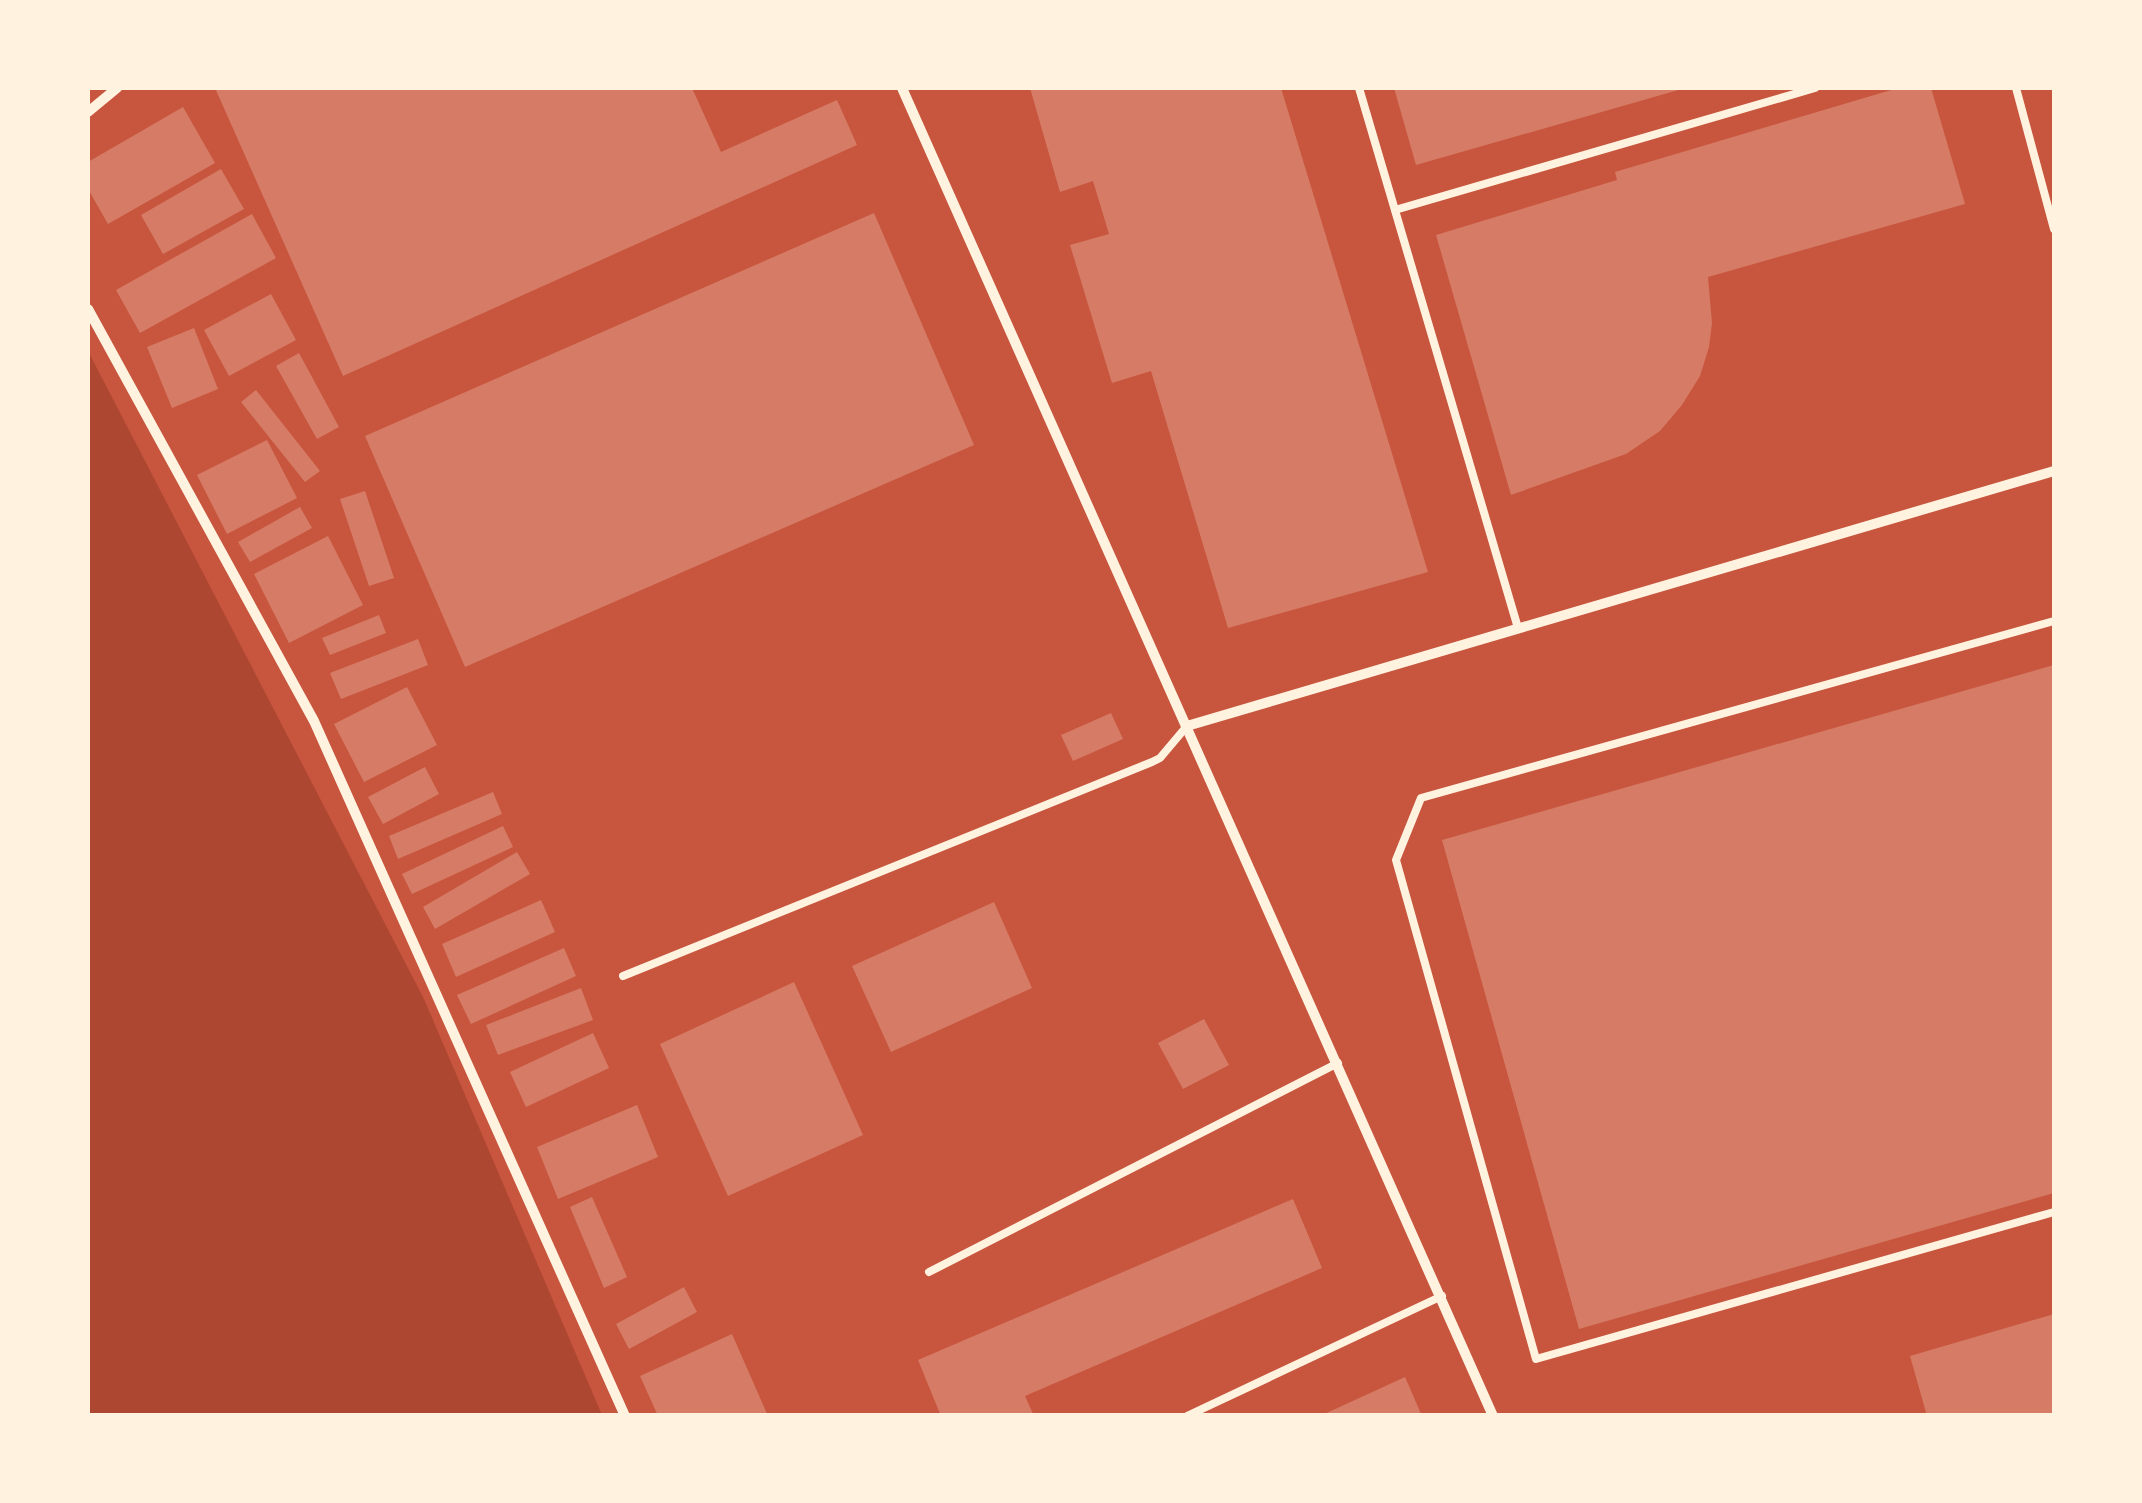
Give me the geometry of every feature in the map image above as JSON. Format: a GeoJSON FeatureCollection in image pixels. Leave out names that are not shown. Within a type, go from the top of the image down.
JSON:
{"type":"FeatureCollection","features":[{"type":"Feature","properties":{"kind":"street"},"geometry":{"type":"LineString","coordinates":[[88,112],[117,88]]}},
{"type":"Feature","properties":{"kind":"street"},"geometry":{"type":"LineString","coordinates":[[902,88],[1493,1416]]}},
{"type":"Feature","properties":{"kind":"street"},"geometry":{"type":"LineString","coordinates":[[88,309],[314,722],[625,1416]]}},
{"type":"Feature","properties":{"kind":"street"},"geometry":{"type":"LineString","coordinates":[[1186,726],[2054,471]]}},
{"type":"Feature","properties":{"kind":"lane"},"geometry":{"type":"LineString","coordinates":[[1359,88],[1518,628]]}},
{"type":"Feature","properties":{"kind":"lane"},"geometry":{"type":"LineString","coordinates":[[1396,210],[1815,88]]}},
{"type":"Feature","properties":{"kind":"lane"},"geometry":{"type":"LineString","coordinates":[[2016,88],[2054,229]]}},
{"type":"Feature","properties":{"kind":"lane"},"geometry":{"type":"LineString","coordinates":[[2054,621],[1421,798],[1396,860],[1536,1359],[2054,1212]]}},
{"type":"Feature","properties":{"kind":"lane"},"geometry":{"type":"LineString","coordinates":[[623,976],[1152,762],[1160,758],[1186,726]]}},
{"type":"Feature","properties":{"kind":"lane"},"geometry":{"type":"LineString","coordinates":[[929,1272],[1338,1063]]}},
{"type":"Feature","properties":{"kind":"lane"},"geometry":{"type":"LineString","coordinates":[[1187,1416],[1442,1296]]}},
{"type":"Feature","properties":{"kind":"shaded area"},"geometry":{"type":"Polygon","coordinates":[[[88,351],[424,999],[602,1415],[88,1415],[88,351]]]}},
{"type":"Feature","properties":{"kind":"building"},"geometry":{"type":"Polygon","coordinates":[[[215,88],[692,88],[721,152],[837,100],[857,145],[343,376],[215,88]]]}},
{"type":"Feature","properties":{"kind":"building"},"geometry":{"type":"Polygon","coordinates":[[[1030,88],[1281,88],[1428,572],[1228,628],[1151,371],[1112,383],[1070,245],[1109,234],[1093,181],[1060,192],[1030,88]]]}},
{"type":"Feature","properties":{"kind":"building"},"geometry":{"type":"Polygon","coordinates":[[[1394,88],[1682,88],[1682,89],[1416,165],[1394,88]]]}},
{"type":"Feature","properties":{"kind":"building"},"geometry":{"type":"Polygon","coordinates":[[[1898,88],[1931,88],[1965,204],[1708,277],[1712,323],[1700,376],[1660,431],[1626,454],[1511,495],[1436,235],[1617,180],[1615,172],[1898,88]]]}},
{"type":"Feature","properties":{"kind":"building"},"geometry":{"type":"Polygon","coordinates":[[[183,107],[215,163],[108,224],[88,189],[88,162],[183,107]]]}},
{"type":"Feature","properties":{"kind":"building"},"geometry":{"type":"Polygon","coordinates":[[[221,169],[244,209],[163,254],[141,215],[221,169]]]}},
{"type":"Feature","properties":{"kind":"building"},"geometry":{"type":"Polygon","coordinates":[[[874,213],[974,445],[465,667],[365,436],[874,213]]]}},
{"type":"Feature","properties":{"kind":"building"},"geometry":{"type":"Polygon","coordinates":[[[252,214],[276,258],[140,333],[116,290],[252,214]]]}},
{"type":"Feature","properties":{"kind":"building"},"geometry":{"type":"Polygon","coordinates":[[[271,294],[296,340],[229,376],[204,330],[271,294]]]}},
{"type":"Feature","properties":{"kind":"building"},"geometry":{"type":"Polygon","coordinates":[[[194,328],[218,389],[172,408],[147,347],[194,328]]]}},
{"type":"Feature","properties":{"kind":"building"},"geometry":{"type":"Polygon","coordinates":[[[299,353],[339,427],[317,439],[276,366],[299,353]]]}},
{"type":"Feature","properties":{"kind":"building"},"geometry":{"type":"Polygon","coordinates":[[[256,390],[320,471],[305,482],[241,402],[256,390]]]}},
{"type":"Feature","properties":{"kind":"building"},"geometry":{"type":"Polygon","coordinates":[[[267,440],[297,498],[227,534],[197,475],[267,440]]]}},
{"type":"Feature","properties":{"kind":"building"},"geometry":{"type":"Polygon","coordinates":[[[365,491],[394,578],[369,586],[340,499],[365,491]]]}},
{"type":"Feature","properties":{"kind":"building"},"geometry":{"type":"Polygon","coordinates":[[[300,507],[312,528],[250,562],[238,542],[300,507]]]}},
{"type":"Feature","properties":{"kind":"building"},"geometry":{"type":"Polygon","coordinates":[[[328,536],[363,605],[289,643],[254,574],[328,536]]]}},
{"type":"Feature","properties":{"kind":"building"},"geometry":{"type":"Polygon","coordinates":[[[379,615],[386,633],[330,655],[322,638],[379,615]]]}},
{"type":"Feature","properties":{"kind":"building"},"geometry":{"type":"Polygon","coordinates":[[[418,639],[428,665],[341,699],[330,673],[418,639]]]}},
{"type":"Feature","properties":{"kind":"building"},"geometry":{"type":"Polygon","coordinates":[[[2054,665],[2054,1193],[1579,1329],[1442,840],[2054,665]]]}},
{"type":"Feature","properties":{"kind":"building"},"geometry":{"type":"Polygon","coordinates":[[[407,687],[437,745],[364,782],[334,724],[407,687]]]}},
{"type":"Feature","properties":{"kind":"building"},"geometry":{"type":"Polygon","coordinates":[[[1111,713],[1123,739],[1073,761],[1061,735],[1111,713]]]}},
{"type":"Feature","properties":{"kind":"building"},"geometry":{"type":"Polygon","coordinates":[[[425,767],[439,794],[383,824],[368,797],[425,767]]]}},
{"type":"Feature","properties":{"kind":"building"},"geometry":{"type":"Polygon","coordinates":[[[493,792],[502,814],[398,859],[389,836],[493,792]]]}},
{"type":"Feature","properties":{"kind":"building"},"geometry":{"type":"Polygon","coordinates":[[[503,826],[513,847],[412,894],[402,874],[503,826]]]}},
{"type":"Feature","properties":{"kind":"building"},"geometry":{"type":"Polygon","coordinates":[[[517,852],[530,874],[435,929],[423,907],[517,852]]]}},
{"type":"Feature","properties":{"kind":"building"},"geometry":{"type":"Polygon","coordinates":[[[541,900],[555,932],[456,977],[442,944],[541,900]]]}},
{"type":"Feature","properties":{"kind":"building"},"geometry":{"type":"Polygon","coordinates":[[[994,902],[1032,988],[891,1052],[852,966],[994,902]]]}},
{"type":"Feature","properties":{"kind":"building"},"geometry":{"type":"Polygon","coordinates":[[[564,948],[576,976],[471,1024],[457,995],[564,948]]]}},
{"type":"Feature","properties":{"kind":"building"},"geometry":{"type":"Polygon","coordinates":[[[794,982],[863,1135],[728,1196],[660,1044],[794,982]]]}},
{"type":"Feature","properties":{"kind":"building"},"geometry":{"type":"Polygon","coordinates":[[[581,988],[593,1020],[498,1055],[486,1025],[581,988]]]}},
{"type":"Feature","properties":{"kind":"building"},"geometry":{"type":"Polygon","coordinates":[[[1204,1019],[1229,1065],[1183,1089],[1158,1043],[1204,1019]]]}},
{"type":"Feature","properties":{"kind":"building"},"geometry":{"type":"Polygon","coordinates":[[[593,1033],[609,1068],[526,1107],[510,1072],[593,1033]]]}},
{"type":"Feature","properties":{"kind":"building"},"geometry":{"type":"Polygon","coordinates":[[[637,1105],[658,1157],[558,1199],[537,1147],[637,1105]]]}},
{"type":"Feature","properties":{"kind":"building"},"geometry":{"type":"Polygon","coordinates":[[[592,1197],[627,1277],[604,1288],[570,1207],[592,1197]]]}},
{"type":"Feature","properties":{"kind":"building"},"geometry":{"type":"Polygon","coordinates":[[[1293,1199],[1322,1268],[1025,1396],[1034,1416],[941,1416],[918,1360],[1293,1199]]]}},
{"type":"Feature","properties":{"kind":"building"},"geometry":{"type":"Polygon","coordinates":[[[684,1287],[697,1312],[629,1349],[616,1324],[684,1287]]]}},
{"type":"Feature","properties":{"kind":"building"},"geometry":{"type":"Polygon","coordinates":[[[2054,1314],[2054,1416],[1927,1416],[1910,1356],[2054,1314]]]}},
{"type":"Feature","properties":{"kind":"building"},"geometry":{"type":"Polygon","coordinates":[[[732,1334],[768,1416],[658,1416],[640,1376],[732,1334]]]}},
{"type":"Feature","properties":{"kind":"building"},"geometry":{"type":"Polygon","coordinates":[[[1405,1377],[1422,1416],[1320,1416],[1405,1377]]]}}]}
